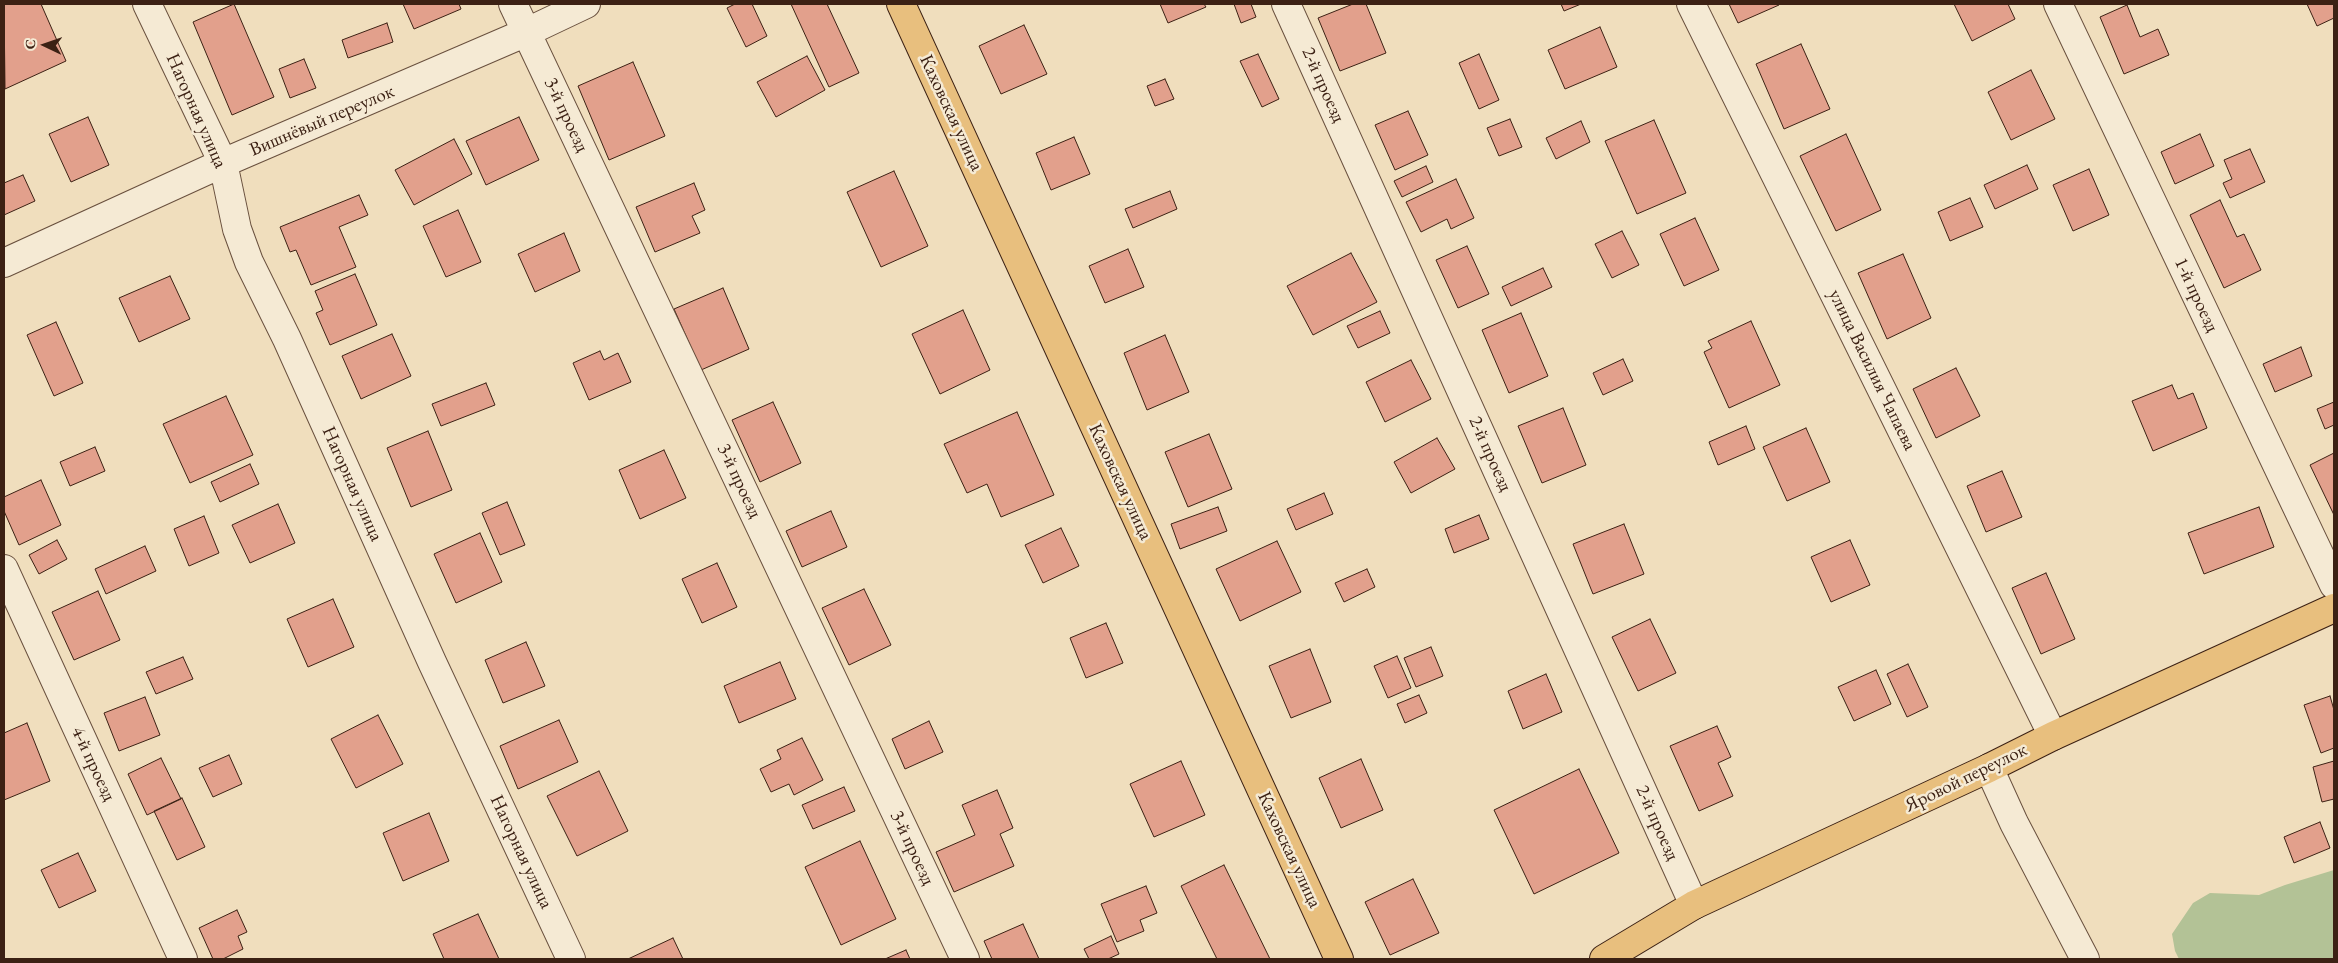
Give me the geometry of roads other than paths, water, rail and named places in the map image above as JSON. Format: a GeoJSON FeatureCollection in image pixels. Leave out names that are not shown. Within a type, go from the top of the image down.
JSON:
{"type":"FeatureCollection","features":[{"type":"Feature","properties":{"kind":"main road","name":"Каховская улица"},"geometry":{"type":"LineString","coordinates":[[900,4],[1339,959]]}},
{"type":"Feature","properties":{"kind":"main road","name":"Яровой переулок"},"geometry":{"type":"LineString","coordinates":[[1604,959],[1694,905],[1989,768],[2053,736],[2334,608]]}},
{"type":"Feature","properties":{"kind":"street","name":"Нагорная улица"},"geometry":{"type":"LineString","coordinates":[[147,4],[223,163],[238,229],[249,262],[287,339],[432,662],[571,959]]}},
{"type":"Feature","properties":{"kind":"street","name":"3-й проезд"},"geometry":{"type":"LineString","coordinates":[[513,4],[965,959]]}},
{"type":"Feature","properties":{"kind":"street","name":"Вишнёвый переулок"},"geometry":{"type":"LineString","coordinates":[[4,263],[223,163],[527,32],[586,4]]}},
{"type":"Feature","properties":{"kind":"street","name":"2-й проезд"},"geometry":{"type":"LineString","coordinates":[[1286,4],[1694,905]]}},
{"type":"Feature","properties":{"kind":"street","name":"улица Василия Чапаева"},"geometry":{"type":"LineString","coordinates":[[1691,4],[2053,736]]}},
{"type":"Feature","properties":{"kind":"street","name":"1-й проезд"},"geometry":{"type":"LineString","coordinates":[[2058,4],[2334,586]]}},
{"type":"Feature","properties":{"kind":"street","name":"4-й проезд"},"geometry":{"type":"LineString","coordinates":[[4,569],[183,959]]}},
{"type":"Feature","properties":{"kind":"street"},"geometry":{"type":"LineString","coordinates":[[1989,768],[2014,823],[2085,959]]}}]}
